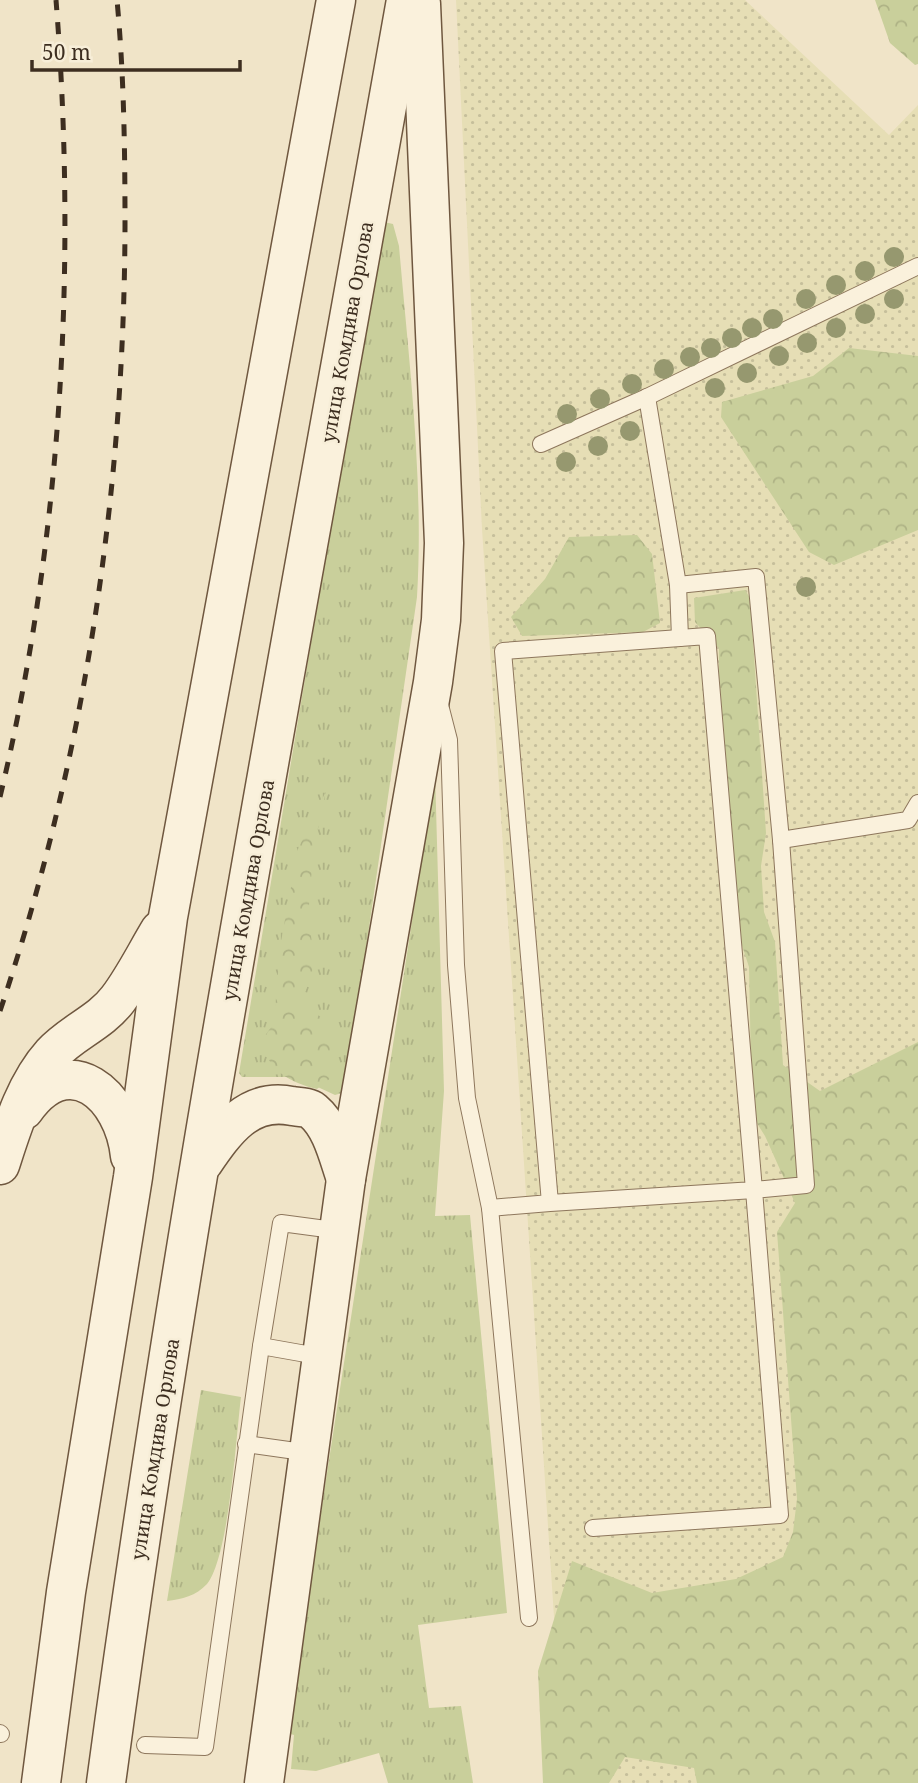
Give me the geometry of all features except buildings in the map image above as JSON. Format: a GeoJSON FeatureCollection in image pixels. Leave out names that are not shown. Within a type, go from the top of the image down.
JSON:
{"type":"FeatureCollection","features":[{"type":"Feature","properties":{"kind":"main road"},"geometry":{"type":"LineString","coordinates":[[41,1783],[66,1592],[132,1177],[168,917],[336,0]]}},
{"type":"Feature","properties":{"kind":"main road","name":"улица Комдива Орлова"},"geometry":{"type":"LineString","coordinates":[[106,1783],[131,1600],[198,1171],[406,0]]}},
{"type":"Feature","properties":{"kind":"main road"},"geometry":{"type":"LineString","coordinates":[[264,1783],[346,1180],[433,682],[441,620],[444,543],[421,0]]}},
{"type":"Feature","properties":{"kind":"main road"},"geometry":{"type":"LineString","coordinates":[[0,1165],[13,1126],[34,1080],[52,1054],[97,1021],[117,1000],[168,917]]}},
{"type":"Feature","properties":{"kind":"main road"},"geometry":{"type":"LineString","coordinates":[[13,1126],[39,1092],[58,1082],[82,1081],[103,1092],[118,1111],[129,1142],[132,1177]]}},
{"type":"Feature","properties":{"kind":"main road"},"geometry":{"type":"LineString","coordinates":[[198,1171],[226,1130],[247,1111],[281,1103],[311,1109],[325,1125],[346,1180]]}},
{"type":"Feature","properties":{"kind":"lane"},"geometry":{"type":"LineString","coordinates":[[541,444],[647,397],[918,266]]}},
{"type":"Feature","properties":{"kind":"lane"},"geometry":{"type":"LineString","coordinates":[[647,397],[678,585],[680,638]]}},
{"type":"Feature","properties":{"kind":"lane"},"geometry":{"type":"LineString","coordinates":[[490,1208],[806,1185],[781,840],[756,577],[678,585]]}},
{"type":"Feature","properties":{"kind":"lane"},"geometry":{"type":"LineString","coordinates":[[550,1203],[503,651],[706,636],[780,1515],[593,1528]]}},
{"type":"Feature","properties":{"kind":"lane"},"geometry":{"type":"LineString","coordinates":[[433,682],[449,740],[456,965],[467,1098],[490,1208],[528,1618]]}},
{"type":"Feature","properties":{"kind":"lane"},"geometry":{"type":"LineString","coordinates":[[781,840],[908,820],[918,803]]}},
{"type":"Feature","properties":{"kind":"lane"},"geometry":{"type":"LineString","coordinates":[[145,1745],[205,1747],[246,1444],[281,1223],[341,1231]]}},
{"type":"Feature","properties":{"kind":"lane"},"geometry":{"type":"LineString","coordinates":[[261,1346],[323,1357]]}},
{"type":"Feature","properties":{"kind":"lane"},"geometry":{"type":"LineString","coordinates":[[246,1444],[310,1453]]}},
{"type":"Feature","properties":{"kind":"shaded area"},"geometry":{"type":"Polygon","coordinates":[[[456,0],[745,0],[889,135],[918,105],[918,1783],[565,1783],[482,529],[456,0]]]}},
{"type":"Feature","properties":{"kind":"green space"},"geometry":{"type":"Polygon","coordinates":[[[875,0],[918,0],[918,64],[915,65],[890,43],[875,0]]]}},
{"type":"Feature","properties":{"kind":"green space"},"geometry":{"type":"Polygon","coordinates":[[[384,222],[393,224],[399,246],[411,378],[419,509],[417,597],[346,1086],[342,1093],[335,1095],[296,1077],[242,1077],[239,1073],[381,225],[384,222]]]}},
{"type":"Feature","properties":{"kind":"green space"},"geometry":{"type":"Polygon","coordinates":[[[849,348],[918,356],[918,530],[834,565],[809,552],[721,417],[722,402],[813,376],[849,348]]]}},
{"type":"Feature","properties":{"kind":"green space"},"geometry":{"type":"Polygon","coordinates":[[[637,535],[652,554],[660,623],[643,632],[522,636],[511,617],[545,579],[569,537],[637,535]]]}},
{"type":"Feature","properties":{"kind":"green space"},"geometry":{"type":"Polygon","coordinates":[[[745,590],[750,598],[766,833],[761,866],[764,912],[775,942],[783,1065],[820,1091],[918,1042],[918,1783],[697,1783],[694,1768],[625,1757],[609,1783],[543,1783],[538,1671],[572,1561],[652,1593],[736,1579],[783,1557],[793,1532],[797,1499],[777,1232],[795,1203],[765,1136],[752,1115],[749,967],[736,927],[719,694],[719,648],[695,622],[694,598],[745,590]]]}},
{"type":"Feature","properties":{"kind":"green space"},"geometry":{"type":"Polygon","coordinates":[[[435,772],[444,1091],[435,1216],[470,1215],[507,1613],[418,1625],[429,1708],[461,1706],[473,1783],[388,1783],[379,1753],[316,1771],[291,1769],[294,1735],[287,1733],[435,772]]]}},
{"type":"Feature","properties":{"kind":"green space"},"geometry":{"type":"Polygon","coordinates":[[[326,791],[310,891],[309,921],[313,967],[311,979],[296,1005],[306,1007],[327,1021],[333,1049],[333,1076],[317,1089],[281,1074],[269,1059],[262,1040],[274,1023],[280,947],[298,849],[326,791]]]}},
{"type":"Feature","properties":{"kind":"green space"},"geometry":{"type":"Polygon","coordinates":[[[201,1390],[241,1397],[226,1524],[215,1570],[207,1584],[188,1596],[167,1601],[201,1390]]]}},
{"type":"Feature","properties":{"kind":"railway"},"geometry":{"type":"LineString","coordinates":[[0,797],[38,600],[51,501],[59,401],[65,200],[56,0]]}},
{"type":"Feature","properties":{"kind":"railway"},"geometry":{"type":"LineString","coordinates":[[0,1011],[30,916],[77,722],[107,525],[123,327],[125,227],[124,113],[117,0]]}}]}
